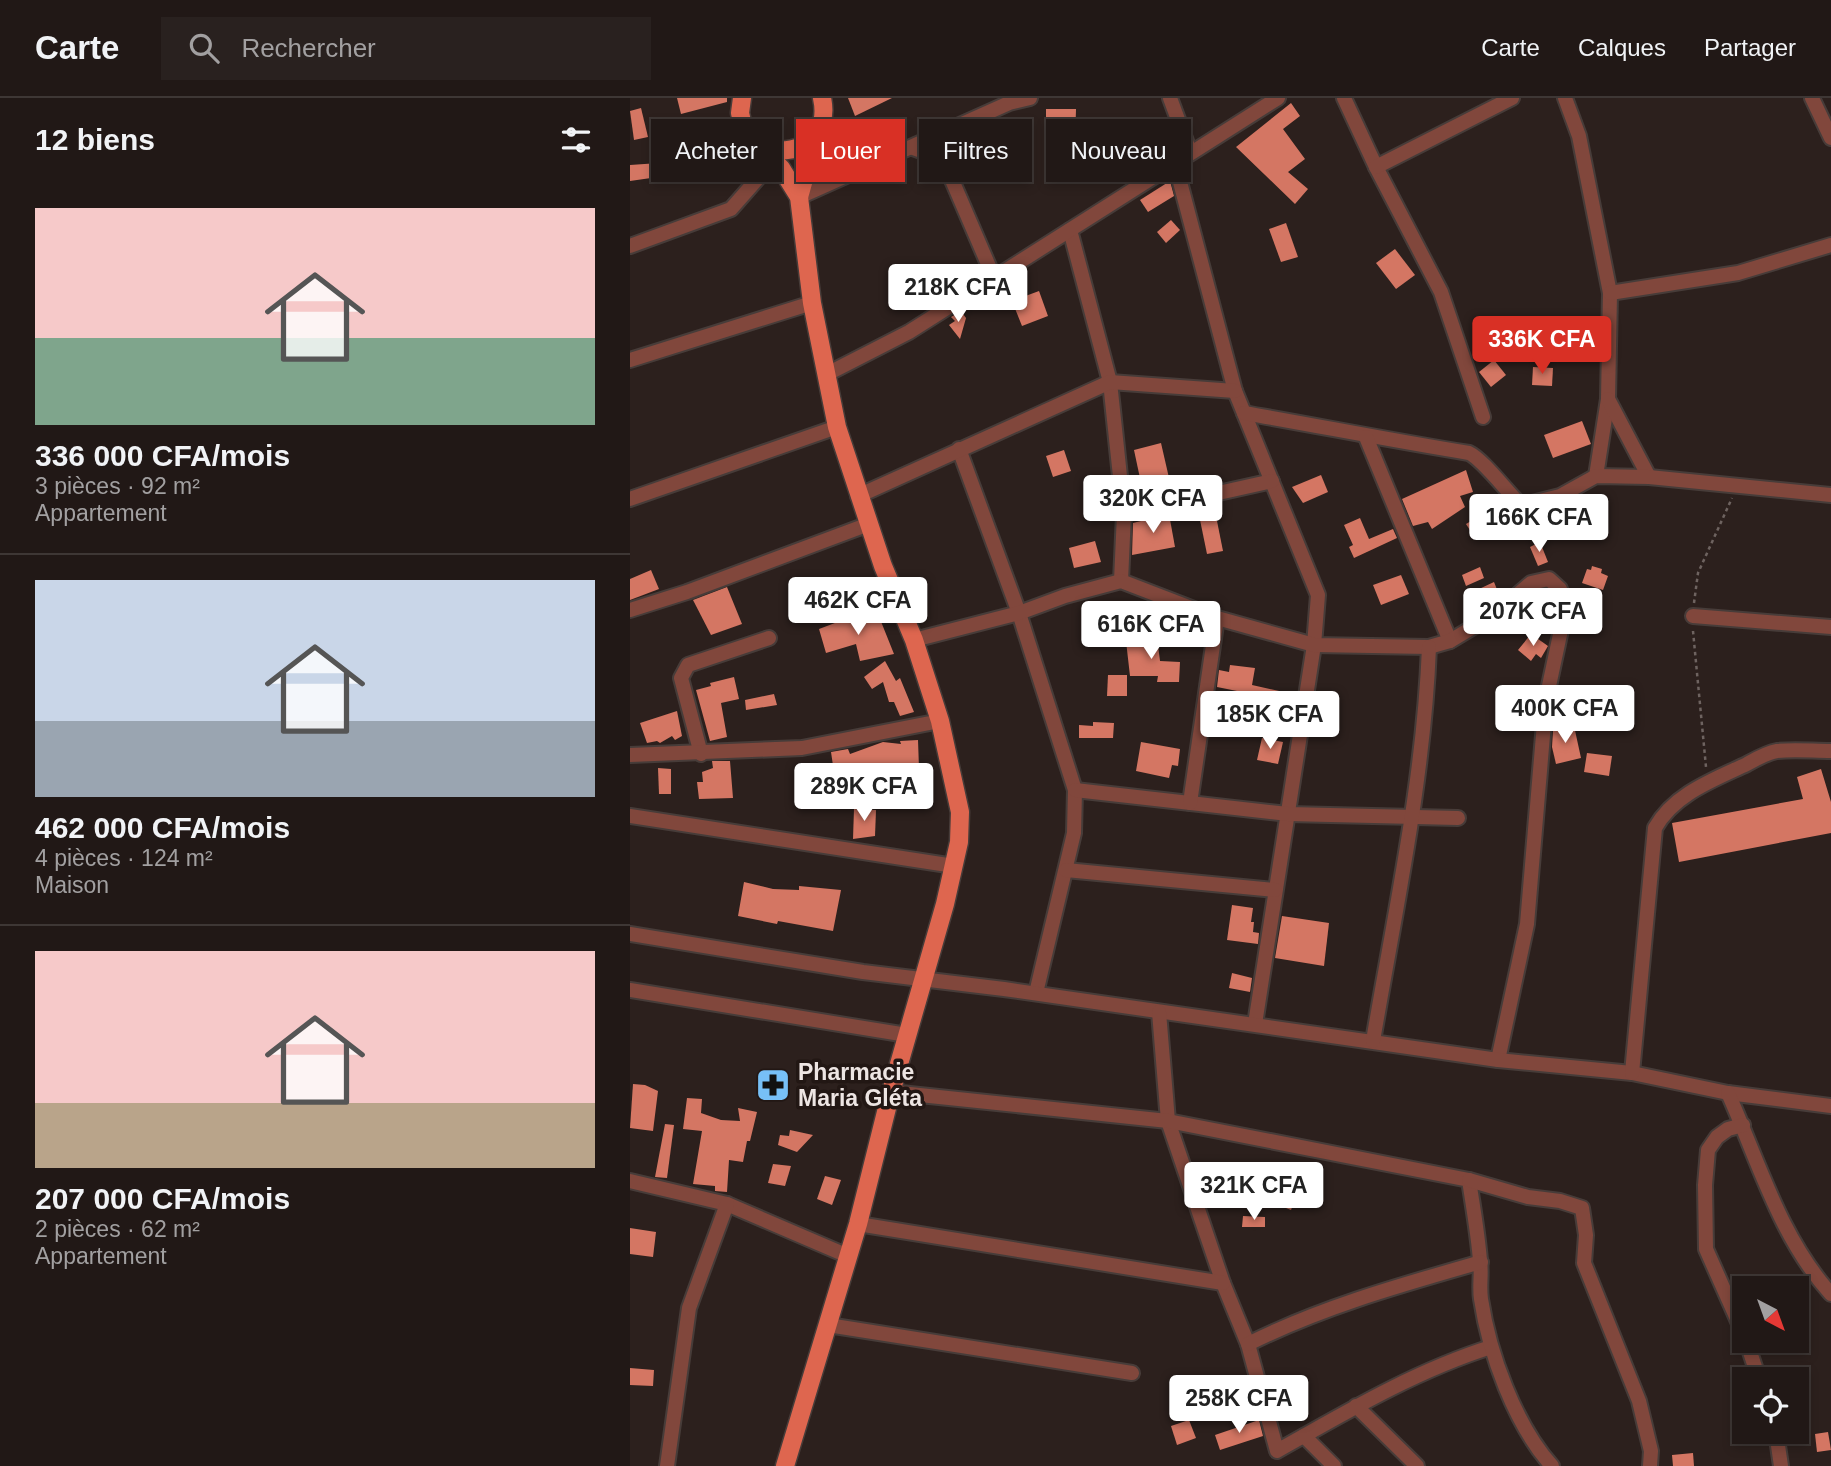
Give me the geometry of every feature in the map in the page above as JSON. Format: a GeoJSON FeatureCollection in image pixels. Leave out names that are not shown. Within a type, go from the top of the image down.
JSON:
{"type":"FeatureCollection","features":[{"type":"Feature","properties":{"kind":"main road"},"geometry":{"type":"LineString","coordinates":[[741,119],[742,98]]}},
{"type":"Feature","properties":{"kind":"main road"},"geometry":{"type":"LineString","coordinates":[[822,98],[823,119]]}},
{"type":"Feature","properties":{"kind":"main road"},"geometry":{"type":"LineString","coordinates":[[782,170],[799,197],[812,303],[837,427],[858,496],[914,640],[940,721],[960,812],[959,842],[954,866],[891,1092],[858,1224],[785,1466]]}},
{"type":"Feature","properties":{"kind":"main road"},"geometry":{"type":"LineString","coordinates":[[799,197],[803,182]]}},
{"type":"Feature","properties":{"kind":"street"},"geometry":{"type":"LineString","coordinates":[[799,197],[1009,103],[1030,98]]}},
{"type":"Feature","properties":{"kind":"street"},"geometry":{"type":"LineString","coordinates":[[1170,98],[1178,119]]}},
{"type":"Feature","properties":{"kind":"street"},"geometry":{"type":"LineString","coordinates":[[1191,151],[1278,98]]}},
{"type":"Feature","properties":{"kind":"street"},"geometry":{"type":"LineString","coordinates":[[1344,98],[1376,167],[1441,292],[1483,417]]}},
{"type":"Feature","properties":{"kind":"street"},"geometry":{"type":"LineString","coordinates":[[1376,167],[1512,98]]}},
{"type":"Feature","properties":{"kind":"street"},"geometry":{"type":"LineString","coordinates":[[1565,98],[1579,136],[1610,293],[1608,400],[1596,476]]}},
{"type":"Feature","properties":{"kind":"street"},"geometry":{"type":"LineString","coordinates":[[1812,98],[1831,138]]}},
{"type":"Feature","properties":{"kind":"street"},"geometry":{"type":"LineString","coordinates":[[913,148],[943,159],[994,278]]}},
{"type":"Feature","properties":{"kind":"street"},"geometry":{"type":"LineString","coordinates":[[630,246],[731,209],[755,182]]}},
{"type":"Feature","properties":{"kind":"street"},"geometry":{"type":"LineString","coordinates":[[827,374],[909,332],[1145,182]]}},
{"type":"Feature","properties":{"kind":"street"},"geometry":{"type":"LineString","coordinates":[[1180,182],[1235,391],[1318,595],[1314,645],[1255,1024]]}},
{"type":"Feature","properties":{"kind":"street"},"geometry":{"type":"LineString","coordinates":[[1070,230],[1110,382],[1124,514],[1121,580]]}},
{"type":"Feature","properties":{"kind":"street"},"geometry":{"type":"LineString","coordinates":[[1610,293],[1738,273],[1831,245]]}},
{"type":"Feature","properties":{"kind":"street"},"geometry":{"type":"LineString","coordinates":[[630,360],[812,303]]}},
{"type":"Feature","properties":{"kind":"street"},"geometry":{"type":"LineString","coordinates":[[858,496],[1110,382],[1235,391]]}},
{"type":"Feature","properties":{"kind":"street"},"geometry":{"type":"LineString","coordinates":[[1608,400],[1649,477]]}},
{"type":"Feature","properties":{"kind":"street"},"geometry":{"type":"LineString","coordinates":[[1244,413],[1316,425],[1366,437],[1469,453],[1478,457],[1482,466],[1524,505],[1560,496],[1596,476],[1649,477],[1831,495]]}},
{"type":"Feature","properties":{"kind":"street"},"geometry":{"type":"LineString","coordinates":[[630,499],[837,427]]}},
{"type":"Feature","properties":{"kind":"street"},"geometry":{"type":"LineString","coordinates":[[1366,437],[1450,641]]}},
{"type":"Feature","properties":{"kind":"street"},"geometry":{"type":"LineString","coordinates":[[959,449],[1019,614],[1075,790],[1074,834],[1036,993]]}},
{"type":"Feature","properties":{"kind":"street"},"geometry":{"type":"LineString","coordinates":[[1124,514],[1272,481]]}},
{"type":"Feature","properties":{"kind":"street"},"geometry":{"type":"LineString","coordinates":[[630,610],[687,592],[869,524]]}},
{"type":"Feature","properties":{"kind":"street"},"geometry":{"type":"LineString","coordinates":[[914,640],[1019,614],[1065,596],[1121,580],[1217,618],[1314,645],[1429,647],[1450,641],[1495,614],[1531,583],[1549,579],[1560,589],[1565,611],[1546,700],[1527,924],[1498,1060]]}},
{"type":"Feature","properties":{"kind":"street"},"geometry":{"type":"LineString","coordinates":[[1693,616],[1831,627]]}},
{"type":"Feature","properties":{"kind":"street"},"geometry":{"type":"LineString","coordinates":[[1190,803],[1217,618]]}},
{"type":"Feature","properties":{"kind":"street"},"geometry":{"type":"LineString","coordinates":[[701,754],[681,678],[688,665],[769,638]]}},
{"type":"Feature","properties":{"kind":"street"},"geometry":{"type":"LineString","coordinates":[[1373,1041],[1411,817],[1427,701],[1429,647]]}},
{"type":"Feature","properties":{"kind":"street"},"geometry":{"type":"LineString","coordinates":[[630,755],[802,748],[940,721]]}},
{"type":"Feature","properties":{"kind":"street"},"geometry":{"type":"LineString","coordinates":[[1632,1073],[1655,828],[1662,816],[1672,805],[1707,782],[1763,755],[1776,751],[1831,751]]}},
{"type":"Feature","properties":{"kind":"street"},"geometry":{"type":"LineString","coordinates":[[1075,790],[1288,814],[1458,818]]}},
{"type":"Feature","properties":{"kind":"street"},"geometry":{"type":"LineString","coordinates":[[630,816],[954,866]]}},
{"type":"Feature","properties":{"kind":"street"},"geometry":{"type":"LineString","coordinates":[[1066,870],[1275,890]]}},
{"type":"Feature","properties":{"kind":"street"},"geometry":{"type":"LineString","coordinates":[[630,934],[922,980],[1036,993],[1498,1060],[1632,1073],[1728,1093],[1831,1106]]}},
{"type":"Feature","properties":{"kind":"street"},"geometry":{"type":"LineString","coordinates":[[630,990],[907,1035]]}},
{"type":"Feature","properties":{"kind":"street"},"geometry":{"type":"LineString","coordinates":[[1159,1012],[1168,1121],[1223,1283],[1248,1344],[1277,1451],[1356,1406],[1453,1359],[1491,1347]]}},
{"type":"Feature","properties":{"kind":"street"},"geometry":{"type":"LineString","coordinates":[[891,1092],[1168,1121],[1469,1180],[1528,1197],[1560,1201],[1582,1208],[1586,1235],[1584,1263],[1639,1401],[1651,1451],[1650,1466]]}},
{"type":"Feature","properties":{"kind":"street"},"geometry":{"type":"LineString","coordinates":[[1728,1093],[1761,1173],[1794,1240],[1831,1294]]}},
{"type":"Feature","properties":{"kind":"street"},"geometry":{"type":"LineString","coordinates":[[1732,1309],[1706,1249],[1705,1185],[1709,1150],[1717,1137],[1728,1129],[1743,1125]]}},
{"type":"Feature","properties":{"kind":"street"},"geometry":{"type":"LineString","coordinates":[[1469,1180],[1481,1262],[1481,1297],[1491,1347],[1518,1414],[1541,1454],[1552,1466]]}},
{"type":"Feature","properties":{"kind":"street"},"geometry":{"type":"LineString","coordinates":[[630,1181],[644,1182],[727,1204],[848,1256]]}},
{"type":"Feature","properties":{"kind":"street"},"geometry":{"type":"LineString","coordinates":[[667,1466],[689,1308],[727,1204]]}},
{"type":"Feature","properties":{"kind":"street"},"geometry":{"type":"LineString","coordinates":[[858,1224],[1223,1283]]}},
{"type":"Feature","properties":{"kind":"street"},"geometry":{"type":"LineString","coordinates":[[1248,1344],[1296,1320],[1361,1297],[1481,1262]]}},
{"type":"Feature","properties":{"kind":"street"},"geometry":{"type":"LineString","coordinates":[[828,1325],[1132,1373]]}},
{"type":"Feature","properties":{"kind":"street"},"geometry":{"type":"LineString","coordinates":[[1356,1406],[1417,1466]]}},
{"type":"Feature","properties":{"kind":"street"},"geometry":{"type":"LineString","coordinates":[[1304,1436],[1334,1466]]}},
{"type":"Feature","properties":{"kind":"street"},"geometry":{"type":"LineString","coordinates":[[1778,1444],[1781,1466]]}},
{"type":"Feature","properties":{"kind":"building"},"geometry":{"type":"Polygon","coordinates":[[[677,98],[727,98],[727,102],[681,114],[677,98]]]}},
{"type":"Feature","properties":{"kind":"building"},"geometry":{"type":"Polygon","coordinates":[[[848,98],[892,98],[855,116],[848,98]]]}},
{"type":"Feature","properties":{"kind":"building"},"geometry":{"type":"Polygon","coordinates":[[[1291,103],[1300,116],[1283,129],[1305,159],[1288,172],[1308,189],[1295,204],[1236,147],[1291,103]]]}},
{"type":"Feature","properties":{"kind":"building"},"geometry":{"type":"Polygon","coordinates":[[[641,108],[648,137],[634,140],[630,111],[641,108]]]}},
{"type":"Feature","properties":{"kind":"building"},"geometry":{"type":"Polygon","coordinates":[[[1046,109],[1076,109],[1076,119],[1046,119],[1046,109]]]}},
{"type":"Feature","properties":{"kind":"building"},"geometry":{"type":"Polygon","coordinates":[[[651,164],[651,178],[630,181],[630,165],[651,164]]]}},
{"type":"Feature","properties":{"kind":"building"},"geometry":{"type":"Polygon","coordinates":[[[1170,182],[1174,196],[1148,212],[1140,200],[1170,182]]]}},
{"type":"Feature","properties":{"kind":"building"},"geometry":{"type":"Polygon","coordinates":[[[1171,220],[1180,230],[1166,243],[1157,232],[1171,220]]]}},
{"type":"Feature","properties":{"kind":"building"},"geometry":{"type":"Polygon","coordinates":[[[1286,223],[1298,257],[1281,262],[1269,229],[1286,223]]]}},
{"type":"Feature","properties":{"kind":"building"},"geometry":{"type":"Polygon","coordinates":[[[1395,249],[1415,275],[1396,289],[1376,263],[1395,249]]]}},
{"type":"Feature","properties":{"kind":"building"},"geometry":{"type":"Polygon","coordinates":[[[1039,291],[1048,316],[1022,326],[1012,301],[1039,291]]]}},
{"type":"Feature","properties":{"kind":"building"},"geometry":{"type":"Polygon","coordinates":[[[961,311],[966,318],[960,339],[949,325],[955,321],[951,317],[961,311]]]}},
{"type":"Feature","properties":{"kind":"building"},"geometry":{"type":"Polygon","coordinates":[[[1494,360],[1506,375],[1491,387],[1479,372],[1494,360]]]}},
{"type":"Feature","properties":{"kind":"building"},"geometry":{"type":"Polygon","coordinates":[[[1533,367],[1553,368],[1552,386],[1532,385],[1533,367]]]}},
{"type":"Feature","properties":{"kind":"building"},"geometry":{"type":"Polygon","coordinates":[[[1582,421],[1591,444],[1553,458],[1544,435],[1582,421]]]}},
{"type":"Feature","properties":{"kind":"building"},"geometry":{"type":"Polygon","coordinates":[[[1161,443],[1172,491],[1144,497],[1134,450],[1161,443]]]}},
{"type":"Feature","properties":{"kind":"building"},"geometry":{"type":"Polygon","coordinates":[[[1064,450],[1071,471],[1053,477],[1046,456],[1064,450]]]}},
{"type":"Feature","properties":{"kind":"building"},"geometry":{"type":"Polygon","coordinates":[[[1466,470],[1473,492],[1460,496],[1465,507],[1432,529],[1428,522],[1413,526],[1402,499],[1466,470]]]}},
{"type":"Feature","properties":{"kind":"building"},"geometry":{"type":"Polygon","coordinates":[[[1321,475],[1328,492],[1303,503],[1292,487],[1321,475]]]}},
{"type":"Feature","properties":{"kind":"building"},"geometry":{"type":"Polygon","coordinates":[[[1215,511],[1223,551],[1207,554],[1199,515],[1215,511]]]}},
{"type":"Feature","properties":{"kind":"building"},"geometry":{"type":"Polygon","coordinates":[[[1169,514],[1175,547],[1132,555],[1133,523],[1169,514]]]}},
{"type":"Feature","properties":{"kind":"building"},"geometry":{"type":"Polygon","coordinates":[[[1483,514],[1490,524],[1473,535],[1466,524],[1483,514]]]}},
{"type":"Feature","properties":{"kind":"building"},"geometry":{"type":"Polygon","coordinates":[[[1360,518],[1369,539],[1393,529],[1397,538],[1354,558],[1349,547],[1353,545],[1344,525],[1360,518]]]}},
{"type":"Feature","properties":{"kind":"building"},"geometry":{"type":"Polygon","coordinates":[[[1095,541],[1101,562],[1074,568],[1069,548],[1095,541]]]}},
{"type":"Feature","properties":{"kind":"building"},"geometry":{"type":"Polygon","coordinates":[[[1540,542],[1548,562],[1538,566],[1530,547],[1540,542]]]}},
{"type":"Feature","properties":{"kind":"building"},"geometry":{"type":"Polygon","coordinates":[[[1592,566],[1602,569],[1601,573],[1608,576],[1603,590],[1582,583],[1587,569],[1591,570],[1592,566]]]}},
{"type":"Feature","properties":{"kind":"building"},"geometry":{"type":"Polygon","coordinates":[[[1480,567],[1484,578],[1466,586],[1462,575],[1480,567]]]}},
{"type":"Feature","properties":{"kind":"building"},"geometry":{"type":"Polygon","coordinates":[[[651,570],[659,589],[630,600],[630,579],[651,570]]]}},
{"type":"Feature","properties":{"kind":"building"},"geometry":{"type":"Polygon","coordinates":[[[1401,575],[1409,594],[1381,605],[1373,585],[1401,575]]]}},
{"type":"Feature","properties":{"kind":"building"},"geometry":{"type":"Polygon","coordinates":[[[1494,582],[1500,597],[1485,605],[1479,589],[1494,582]]]}},
{"type":"Feature","properties":{"kind":"building"},"geometry":{"type":"Polygon","coordinates":[[[727,587],[742,624],[711,635],[693,600],[727,587]]]}},
{"type":"Feature","properties":{"kind":"building"},"geometry":{"type":"Polygon","coordinates":[[[1540,591],[1553,607],[1542,616],[1527,599],[1540,591]]]}},
{"type":"Feature","properties":{"kind":"building"},"geometry":{"type":"Polygon","coordinates":[[[878,614],[894,654],[860,661],[856,644],[826,653],[819,629],[856,615],[859,622],[878,614]]]}},
{"type":"Feature","properties":{"kind":"building"},"geometry":{"type":"Polygon","coordinates":[[[1531,634],[1548,646],[1541,658],[1536,654],[1531,661],[1518,650],[1531,634]]]}},
{"type":"Feature","properties":{"kind":"building"},"geometry":{"type":"Polygon","coordinates":[[[1157,637],[1160,661],[1180,662],[1179,682],[1157,682],[1158,676],[1130,676],[1126,641],[1157,637]]]}},
{"type":"Feature","properties":{"kind":"building"},"geometry":{"type":"Polygon","coordinates":[[[885,661],[896,681],[900,678],[914,712],[900,716],[894,702],[889,702],[883,682],[872,689],[864,677],[885,661]]]}},
{"type":"Feature","properties":{"kind":"building"},"geometry":{"type":"Polygon","coordinates":[[[1230,665],[1255,668],[1252,685],[1293,694],[1286,721],[1258,715],[1262,696],[1217,687],[1219,670],[1229,672],[1230,665]]]}},
{"type":"Feature","properties":{"kind":"building"},"geometry":{"type":"Polygon","coordinates":[[[1108,675],[1127,675],[1127,696],[1107,696],[1108,675]]]}},
{"type":"Feature","properties":{"kind":"building"},"geometry":{"type":"Polygon","coordinates":[[[734,677],[739,699],[721,703],[727,737],[710,741],[696,690],[734,677]]]}},
{"type":"Feature","properties":{"kind":"building"},"geometry":{"type":"Polygon","coordinates":[[[774,694],[777,705],[746,710],[745,700],[774,694]]]}},
{"type":"Feature","properties":{"kind":"building"},"geometry":{"type":"Polygon","coordinates":[[[677,711],[682,736],[675,740],[672,736],[660,743],[647,743],[640,723],[677,711]]]}},
{"type":"Feature","properties":{"kind":"building"},"geometry":{"type":"Polygon","coordinates":[[[1213,714],[1232,717],[1228,736],[1210,733],[1213,714]]]}},
{"type":"Feature","properties":{"kind":"building"},"geometry":{"type":"Polygon","coordinates":[[[1093,722],[1114,723],[1113,738],[1079,738],[1079,725],[1093,726],[1093,722]]]}},
{"type":"Feature","properties":{"kind":"building"},"geometry":{"type":"Polygon","coordinates":[[[1574,726],[1581,758],[1556,764],[1552,747],[1553,731],[1574,726]]]}},
{"type":"Feature","properties":{"kind":"building"},"geometry":{"type":"Polygon","coordinates":[[[1262,738],[1283,742],[1278,764],[1257,760],[1262,738]]]}},
{"type":"Feature","properties":{"kind":"building"},"geometry":{"type":"Polygon","coordinates":[[[918,740],[919,768],[928,768],[929,778],[899,782],[900,798],[890,799],[887,763],[859,779],[860,798],[838,799],[831,752],[848,749],[850,754],[883,742],[901,744],[900,741],[918,740]]]}},
{"type":"Feature","properties":{"kind":"building"},"geometry":{"type":"Polygon","coordinates":[[[1141,742],[1180,749],[1178,766],[1172,765],[1169,778],[1136,771],[1141,742]]]}},
{"type":"Feature","properties":{"kind":"building"},"geometry":{"type":"Polygon","coordinates":[[[1587,753],[1612,756],[1609,776],[1584,772],[1587,753]]]}},
{"type":"Feature","properties":{"kind":"building"},"geometry":{"type":"Polygon","coordinates":[[[712,761],[730,761],[733,798],[699,799],[697,782],[703,782],[702,772],[713,768],[712,761]]]}},
{"type":"Feature","properties":{"kind":"building"},"geometry":{"type":"Polygon","coordinates":[[[658,768],[671,769],[671,794],[659,794],[658,768]]]}},
{"type":"Feature","properties":{"kind":"building"},"geometry":{"type":"Polygon","coordinates":[[[1821,769],[1831,802],[1831,833],[1679,862],[1672,823],[1803,799],[1797,777],[1821,769]]]}},
{"type":"Feature","properties":{"kind":"building"},"geometry":{"type":"Polygon","coordinates":[[[854,809],[876,810],[875,836],[853,839],[854,809]]]}},
{"type":"Feature","properties":{"kind":"building"},"geometry":{"type":"Polygon","coordinates":[[[744,882],[773,889],[799,890],[799,886],[841,890],[833,931],[738,916],[744,882]]]}},
{"type":"Feature","properties":{"kind":"building"},"geometry":{"type":"Polygon","coordinates":[[[1232,905],[1253,908],[1251,922],[1254,922],[1253,932],[1259,933],[1258,944],[1227,940],[1232,905]]]}},
{"type":"Feature","properties":{"kind":"building"},"geometry":{"type":"Polygon","coordinates":[[[1282,916],[1329,923],[1324,966],[1275,958],[1282,916]]]}},
{"type":"Feature","properties":{"kind":"building"},"geometry":{"type":"Polygon","coordinates":[[[1232,973],[1252,978],[1250,992],[1229,988],[1232,973]]]}},
{"type":"Feature","properties":{"kind":"building"},"geometry":{"type":"Polygon","coordinates":[[[633,1084],[645,1085],[658,1091],[653,1131],[630,1128],[633,1084]]]}},
{"type":"Feature","properties":{"kind":"building"},"geometry":{"type":"Polygon","coordinates":[[[687,1098],[702,1099],[701,1113],[721,1120],[740,1121],[738,1108],[757,1112],[743,1162],[729,1160],[727,1192],[715,1191],[715,1186],[693,1184],[702,1131],[683,1129],[687,1098]]]}},
{"type":"Feature","properties":{"kind":"building"},"geometry":{"type":"Polygon","coordinates":[[[665,1124],[674,1125],[667,1178],[655,1177],[665,1124]]]}},
{"type":"Feature","properties":{"kind":"building"},"geometry":{"type":"Polygon","coordinates":[[[790,1130],[813,1135],[797,1152],[778,1145],[780,1135],[789,1136],[790,1130]]]}},
{"type":"Feature","properties":{"kind":"building"},"geometry":{"type":"Polygon","coordinates":[[[773,1164],[791,1166],[785,1186],[768,1183],[773,1164]]]}},
{"type":"Feature","properties":{"kind":"building"},"geometry":{"type":"Polygon","coordinates":[[[825,1176],[841,1180],[832,1205],[817,1199],[825,1176]]]}},
{"type":"Feature","properties":{"kind":"building"},"geometry":{"type":"Polygon","coordinates":[[[1284,1183],[1299,1188],[1291,1210],[1276,1204],[1284,1183]]]}},
{"type":"Feature","properties":{"kind":"building"},"geometry":{"type":"Polygon","coordinates":[[[1243,1216],[1265,1217],[1265,1227],[1242,1227],[1243,1216]]]}},
{"type":"Feature","properties":{"kind":"building"},"geometry":{"type":"Polygon","coordinates":[[[630,1228],[656,1232],[653,1257],[630,1254],[630,1228]]]}},
{"type":"Feature","properties":{"kind":"building"},"geometry":{"type":"Polygon","coordinates":[[[630,1368],[654,1370],[653,1386],[630,1385],[630,1368]]]}},
{"type":"Feature","properties":{"kind":"building"},"geometry":{"type":"Polygon","coordinates":[[[1189,1420],[1196,1438],[1177,1445],[1171,1426],[1189,1420]]]}},
{"type":"Feature","properties":{"kind":"building"},"geometry":{"type":"Polygon","coordinates":[[[1259,1420],[1263,1436],[1220,1450],[1215,1435],[1259,1420]]]}},
{"type":"Feature","properties":{"kind":"building"},"geometry":{"type":"Polygon","coordinates":[[[1828,1432],[1831,1450],[1817,1452],[1815,1434],[1828,1432]]]}},
{"type":"Feature","properties":{"kind":"building"},"geometry":{"type":"Polygon","coordinates":[[[1693,1453],[1694,1466],[1673,1466],[1672,1455],[1693,1453]]]}},
{"type":"Feature","properties":{"kind":"place","name":"Pharmacie Maria Gléta"},"geometry":{"type":"Point","coordinates":[773,1085]}}]}
